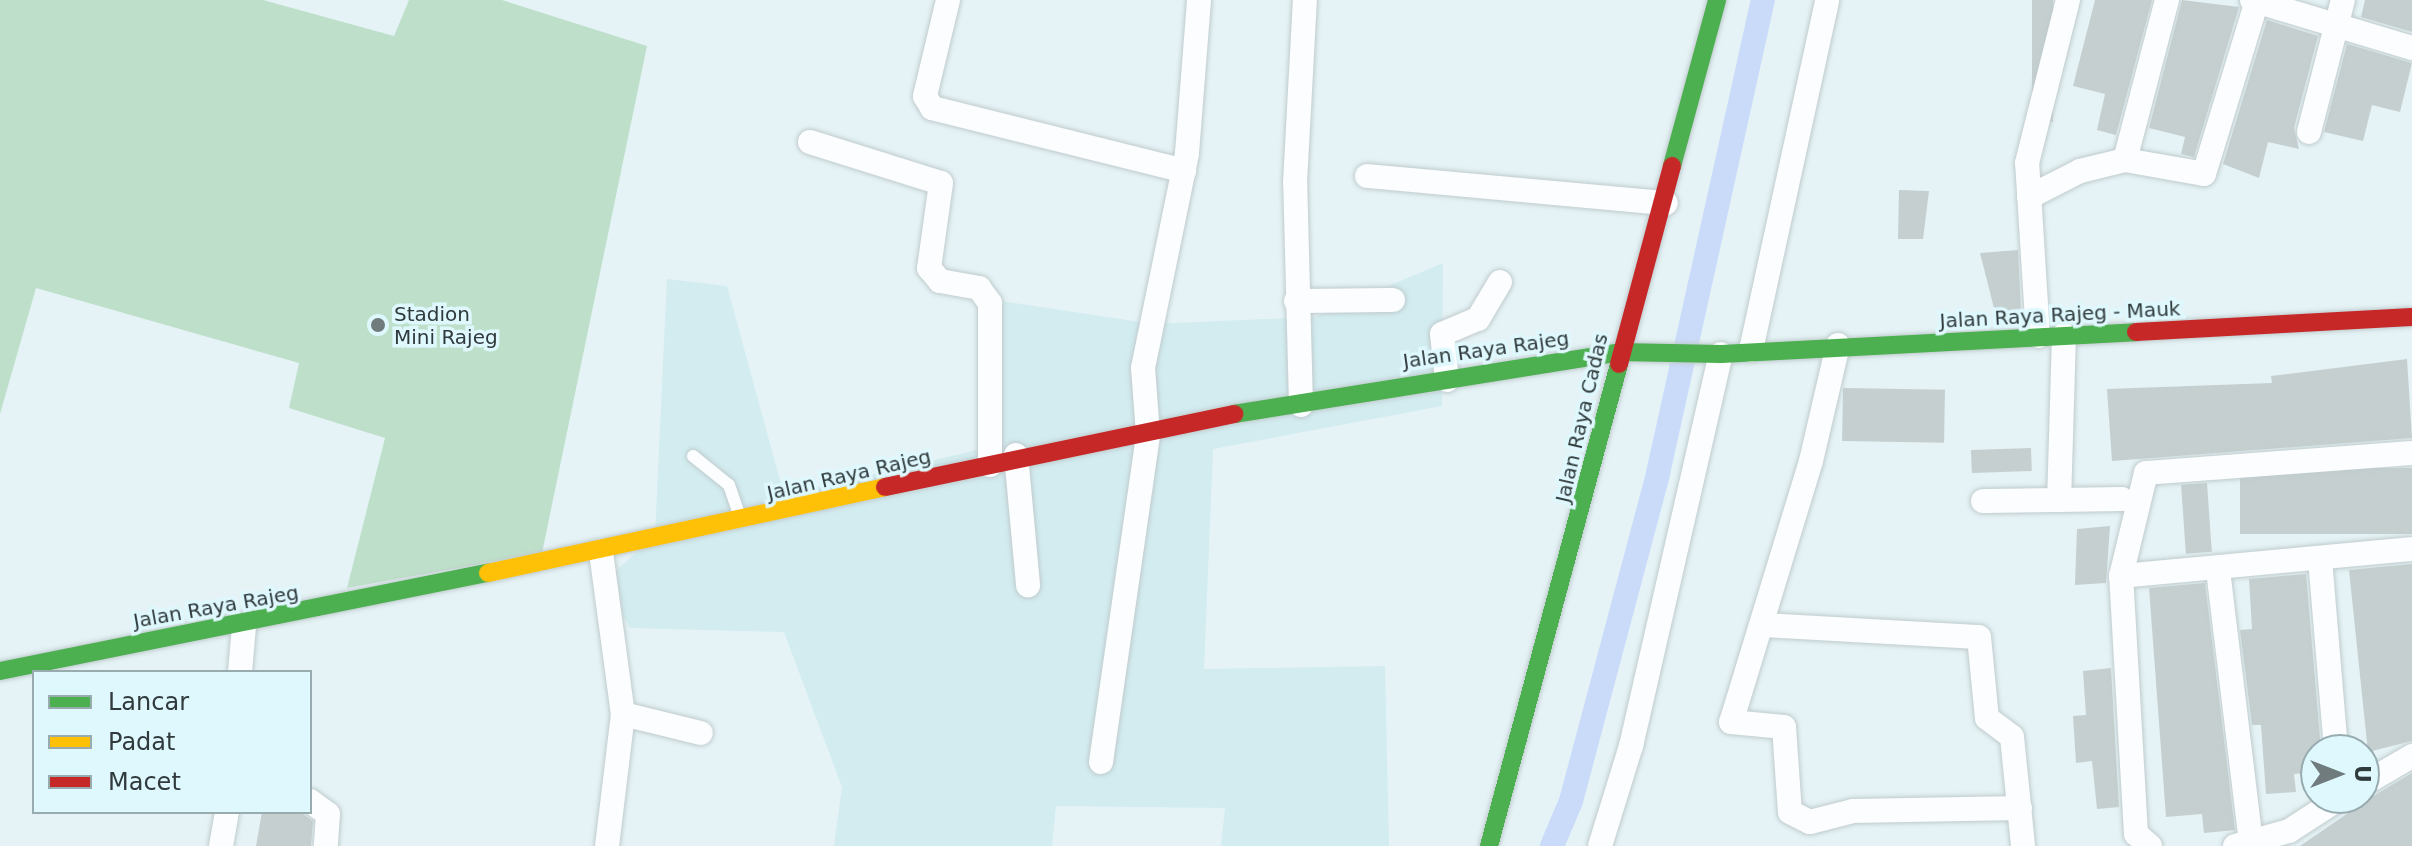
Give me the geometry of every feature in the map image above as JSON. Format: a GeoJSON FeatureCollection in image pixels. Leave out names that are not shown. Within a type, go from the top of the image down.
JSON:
{"type":"FeatureCollection","features":[{"type":"Feature","properties":{"kind":"main road","name":"Jalan Raya Cadas"},"geometry":{"type":"LineString","coordinates":[[1489,846],[1595,471],[1619,352],[1666,203],[1717,0]]}},
{"type":"Feature","properties":{"kind":"main road","name":"Jalan Raya Rajeg - Mauk"},"geometry":{"type":"LineString","coordinates":[[1716,354],[1838,345],[2412,317]]}},
{"type":"Feature","properties":{"kind":"main road","name":"Jalan Raya Rajeg"},"geometry":{"type":"LineString","coordinates":[[0,671],[244,626],[601,552],[990,465],[1016,455],[1619,352],[1648,357],[1716,354]]}},
{"type":"Feature","properties":{"kind":"street"},"geometry":{"type":"LineString","coordinates":[[948,0],[925,96],[932,108],[1184,171]]}},
{"type":"Feature","properties":{"kind":"street"},"geometry":{"type":"LineString","coordinates":[[1101,762],[1148,434],[1143,368],[1184,171],[1199,0]]}},
{"type":"Feature","properties":{"kind":"street"},"geometry":{"type":"LineString","coordinates":[[1301,405],[1296,301],[1305,0]]}},
{"type":"Feature","properties":{"kind":"street"},"geometry":{"type":"LineString","coordinates":[[1751,350],[1827,0]]}},
{"type":"Feature","properties":{"kind":"street"},"geometry":{"type":"LineString","coordinates":[[2038,336],[2029,197],[2030,142],[2068,0]]}},
{"type":"Feature","properties":{"kind":"street"},"geometry":{"type":"LineString","coordinates":[[2125,160],[2167,0]]}},
{"type":"Feature","properties":{"kind":"street"},"geometry":{"type":"LineString","coordinates":[[2309,132],[2343,0]]}},
{"type":"Feature","properties":{"kind":"street"},"geometry":{"type":"LineString","coordinates":[[2029,197],[2080,171],[2125,160],[2205,173],[2255,1],[2335,28],[2412,48]]}},
{"type":"Feature","properties":{"kind":"street"},"geometry":{"type":"LineString","coordinates":[[810,142],[941,183],[929,268],[940,281],[979,288],[990,303],[990,465]]}},
{"type":"Feature","properties":{"kind":"street"},"geometry":{"type":"LineString","coordinates":[[1367,176],[1666,203]]}},
{"type":"Feature","properties":{"kind":"street"},"geometry":{"type":"LineString","coordinates":[[1447,380],[1442,334],[1478,319],[1500,282]]}},
{"type":"Feature","properties":{"kind":"street"},"geometry":{"type":"LineString","coordinates":[[1296,301],[1393,300]]}},
{"type":"Feature","properties":{"kind":"street"},"geometry":{"type":"LineString","coordinates":[[2059,500],[2064,335]]}},
{"type":"Feature","properties":{"kind":"street"},"geometry":{"type":"LineString","coordinates":[[1838,345],[1762,625],[1731,722],[1784,727],[1790,812],[1797,818],[2020,808]]}},
{"type":"Feature","properties":{"kind":"street"},"geometry":{"type":"LineString","coordinates":[[1600,846],[1631,746],[1716,354]]}},
{"type":"Feature","properties":{"kind":"street"},"geometry":{"type":"LineString","coordinates":[[2150,846],[2136,834],[2121,576],[2146,473],[2412,453]]}},
{"type":"Feature","properties":{"kind":"street"},"geometry":{"type":"LineString","coordinates":[[1016,455],[1028,585]]}},
{"type":"Feature","properties":{"kind":"street"},"geometry":{"type":"LineString","coordinates":[[1983,501],[2122,499]]}},
{"type":"Feature","properties":{"kind":"street"},"geometry":{"type":"LineString","coordinates":[[2121,576],[2218,570],[2412,549]]}},
{"type":"Feature","properties":{"kind":"street"},"geometry":{"type":"LineString","coordinates":[[601,552],[623,714],[607,846]]}},
{"type":"Feature","properties":{"kind":"street"},"geometry":{"type":"LineString","coordinates":[[2320,559],[2335,734]]}},
{"type":"Feature","properties":{"kind":"street"},"geometry":{"type":"LineString","coordinates":[[2218,570],[2243,844],[2289,831],[2315,814]]}},
{"type":"Feature","properties":{"kind":"street"},"geometry":{"type":"LineString","coordinates":[[1762,625],[1979,637],[1987,718],[2012,737],[2023,846]]}},
{"type":"Feature","properties":{"kind":"street"},"geometry":{"type":"LineString","coordinates":[[240,670],[244,626]]}},
{"type":"Feature","properties":{"kind":"street"},"geometry":{"type":"LineString","coordinates":[[623,714],[701,733]]}},
{"type":"Feature","properties":{"kind":"street"},"geometry":{"type":"LineString","coordinates":[[2380,775],[2412,756]]}},
{"type":"Feature","properties":{"kind":"street"},"geometry":{"type":"LineString","coordinates":[[312,802],[328,814],[326,846]]}},
{"type":"Feature","properties":{"kind":"street"},"geometry":{"type":"LineString","coordinates":[[221,846],[227,814]]}},
{"type":"Feature","properties":{"kind":"lane"},"geometry":{"type":"LineString","coordinates":[[693,456],[729,485],[742,522]]}},
{"type":"Feature","properties":{"kind":"shaded area"},"geometry":{"type":"Polygon","coordinates":[[[1443,263],[1442,406],[1213,449],[1204,669],[1385,666],[1389,846],[1221,846],[1225,808],[1056,806],[1052,846],[834,846],[842,787],[784,632],[630,628],[604,581],[655,536],[667,279],[727,286],[784,495],[990,447],[987,299],[1153,324],[1315,317],[1443,263]]]}},
{"type":"Feature","properties":{"kind":"green space","name":"Stadion Mini Rajeg"},"geometry":{"type":"Polygon","coordinates":[[[0,0],[263,0],[394,36],[409,0],[502,0],[647,46],[542,553],[347,588],[385,438],[289,408],[299,363],[36,288],[0,414],[0,0]]]}},
{"type":"Feature","properties":{"kind":"building"},"geometry":{"type":"Polygon","coordinates":[[[2032,0],[2053,0],[2053,122],[2032,122],[2032,0]]]}},
{"type":"Feature","properties":{"kind":"building"},"geometry":{"type":"Polygon","coordinates":[[[2095,0],[2152,0],[2116,135],[2097,130],[2105,94],[2073,86],[2095,0]]]}},
{"type":"Feature","properties":{"kind":"building"},"geometry":{"type":"Polygon","coordinates":[[[2182,0],[2239,7],[2194,157],[2181,154],[2185,137],[2149,128],[2182,0]]]}},
{"type":"Feature","properties":{"kind":"building"},"geometry":{"type":"Polygon","coordinates":[[[2365,0],[2412,0],[2412,32],[2361,17],[2365,0]]]}},
{"type":"Feature","properties":{"kind":"building"},"geometry":{"type":"Polygon","coordinates":[[[2267,20],[2318,36],[2294,128],[2299,149],[2268,142],[2259,178],[2223,164],[2267,20]]]}},
{"type":"Feature","properties":{"kind":"building"},"geometry":{"type":"Polygon","coordinates":[[[2347,44],[2412,63],[2400,112],[2372,105],[2363,141],[2324,132],[2347,44]]]}},
{"type":"Feature","properties":{"kind":"building"},"geometry":{"type":"Polygon","coordinates":[[[1899,190],[1929,191],[1923,239],[1898,239],[1899,190]]]}},
{"type":"Feature","properties":{"kind":"building"},"geometry":{"type":"Polygon","coordinates":[[[2018,250],[2021,310],[1995,312],[1980,253],[2018,250]]]}},
{"type":"Feature","properties":{"kind":"building"},"geometry":{"type":"Polygon","coordinates":[[[2407,359],[2412,438],[2112,461],[2107,389],[2272,383],[2271,376],[2407,359]]]}},
{"type":"Feature","properties":{"kind":"building"},"geometry":{"type":"Polygon","coordinates":[[[1843,388],[1945,390],[1944,443],[1842,441],[1843,388]]]}},
{"type":"Feature","properties":{"kind":"building"},"geometry":{"type":"Polygon","coordinates":[[[2031,448],[2032,471],[1972,473],[1971,450],[2031,448]]]}},
{"type":"Feature","properties":{"kind":"building"},"geometry":{"type":"Polygon","coordinates":[[[2240,468],[2412,468],[2412,534],[2240,534],[2240,468]]]}},
{"type":"Feature","properties":{"kind":"building"},"geometry":{"type":"Polygon","coordinates":[[[2207,483],[2212,552],[2186,554],[2181,485],[2207,483]]]}},
{"type":"Feature","properties":{"kind":"building"},"geometry":{"type":"Polygon","coordinates":[[[2110,526],[2106,583],[2075,585],[2077,529],[2110,526]]]}},
{"type":"Feature","properties":{"kind":"building"},"geometry":{"type":"Polygon","coordinates":[[[2412,564],[2412,741],[2380,749],[2380,734],[2366,734],[2349,570],[2412,564]]]}},
{"type":"Feature","properties":{"kind":"building"},"geometry":{"type":"Polygon","coordinates":[[[2306,574],[2320,734],[2300,734],[2300,773],[2294,774],[2296,792],[2266,794],[2261,725],[2252,725],[2240,630],[2252,629],[2249,579],[2306,574]]]}},
{"type":"Feature","properties":{"kind":"building"},"geometry":{"type":"Polygon","coordinates":[[[2205,583],[2235,830],[2204,833],[2202,814],[2166,817],[2149,588],[2205,583]]]}},
{"type":"Feature","properties":{"kind":"building"},"geometry":{"type":"Polygon","coordinates":[[[2111,668],[2119,807],[2097,809],[2092,761],[2076,763],[2073,716],[2086,715],[2083,671],[2111,668]]]}},
{"type":"Feature","properties":{"kind":"building"},"geometry":{"type":"Polygon","coordinates":[[[2412,773],[2412,846],[2300,846],[2347,814],[2380,814],[2380,792],[2412,773]]]}},
{"type":"Feature","properties":{"kind":"building"},"geometry":{"type":"Polygon","coordinates":[[[262,814],[303,814],[313,821],[311,846],[256,846],[262,814]]]}},
{"type":"Feature","properties":{"kind":"waterway"},"geometry":{"type":"LineString","coordinates":[[1552,846],[1571,801],[1658,473],[1763,0]]}},
{"type":"Feature","properties":{"kind":"traffic: fast"},"geometry":{"type":"LineString","coordinates":[[1672,166],[1717,0]]}},
{"type":"Feature","properties":{"kind":"traffic: fast"},"geometry":{"type":"LineString","coordinates":[[1234,414],[1619,352],[1721,354],[2136,332]]}},
{"type":"Feature","properties":{"kind":"traffic: fast"},"geometry":{"type":"LineString","coordinates":[[1489,846],[1619,364]]}},
{"type":"Feature","properties":{"kind":"traffic: fast"},"geometry":{"type":"LineString","coordinates":[[0,671],[488,573]]}},
{"type":"Feature","properties":{"kind":"traffic: slow"},"geometry":{"type":"LineString","coordinates":[[488,573],[885,487]]}},
{"type":"Feature","properties":{"kind":"traffic: jam"},"geometry":{"type":"LineString","coordinates":[[1619,364],[1672,166]]}},
{"type":"Feature","properties":{"kind":"traffic: jam"},"geometry":{"type":"LineString","coordinates":[[2136,332],[2412,317]]}},
{"type":"Feature","properties":{"kind":"traffic: jam"},"geometry":{"type":"LineString","coordinates":[[885,487],[1234,414]]}},
{"type":"Feature","properties":{"kind":"place","name":"Stadion Mini Rajeg"},"geometry":{"type":"Point","coordinates":[378,325]}}]}
